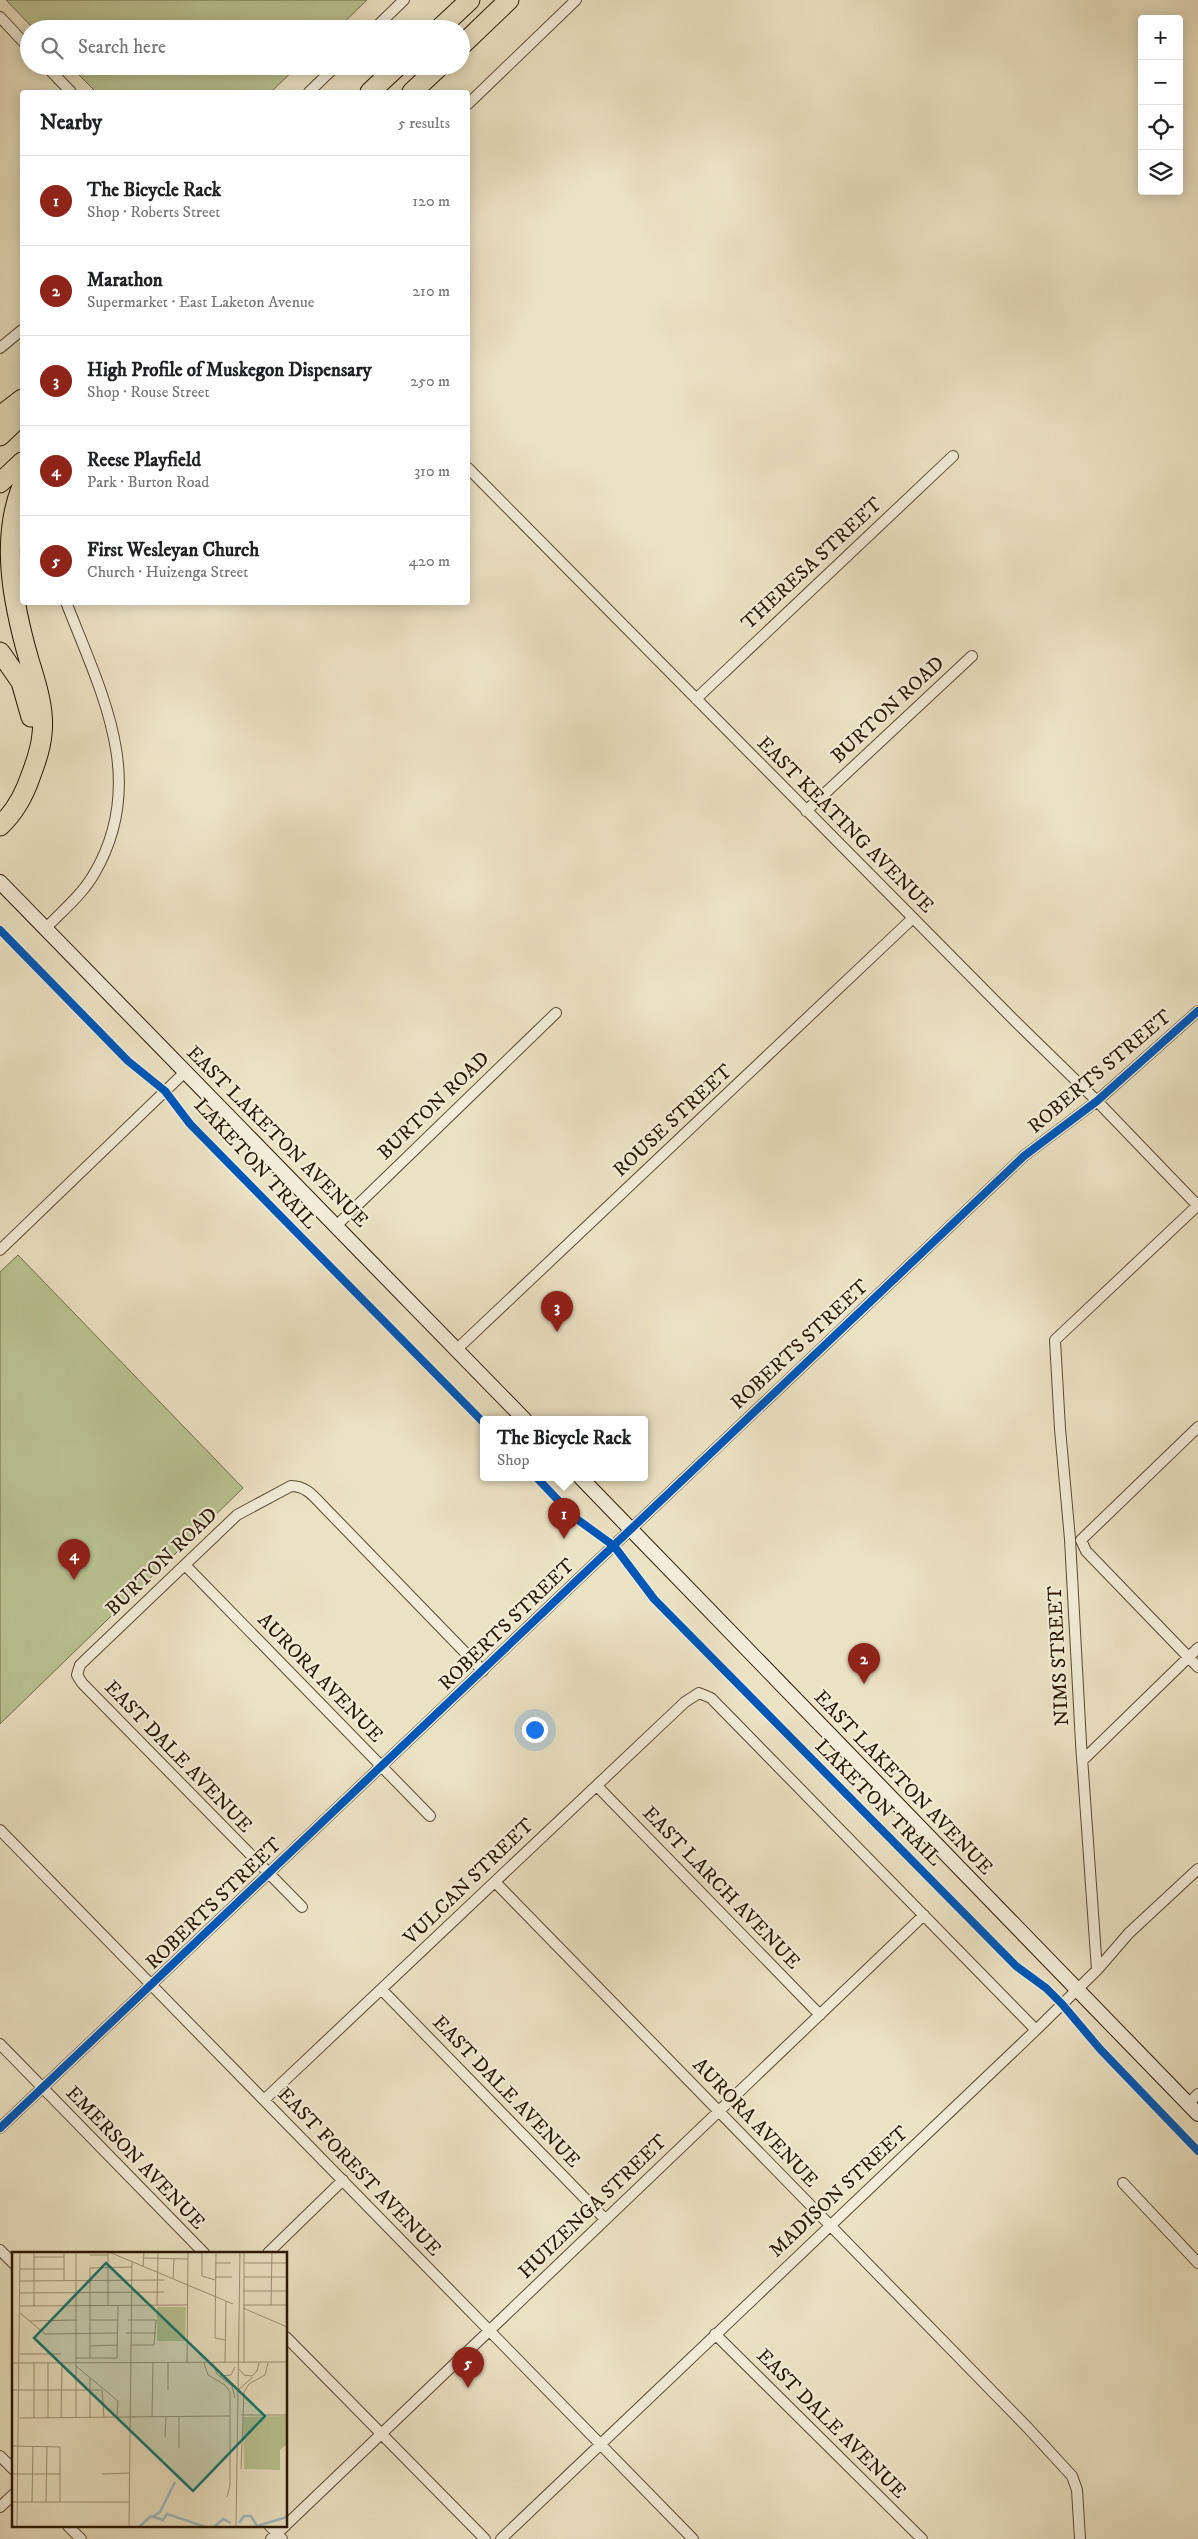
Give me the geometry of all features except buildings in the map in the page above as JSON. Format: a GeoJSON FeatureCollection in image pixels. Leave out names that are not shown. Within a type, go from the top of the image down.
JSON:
{"type":"FeatureCollection","features":[{"type":"Feature","properties":{"kind":"highway"},"geometry":{"type":"LineString","coordinates":[[449,20],[470,0]]}},
{"type":"Feature","properties":{"kind":"highway"},"geometry":{"type":"LineString","coordinates":[[470,37],[509,0]]}},
{"type":"Feature","properties":{"kind":"highway"},"geometry":{"type":"LineString","coordinates":[[372,90],[388,75]]}},
{"type":"Feature","properties":{"kind":"highway"},"geometry":{"type":"LineString","coordinates":[[414,90],[430,75]]}},
{"type":"Feature","properties":{"kind":"highway"},"geometry":{"type":"LineString","coordinates":[[0,416],[20,401]]}},
{"type":"Feature","properties":{"kind":"highway"},"geometry":{"type":"LineString","coordinates":[[0,436],[20,417]]}},
{"type":"Feature","properties":{"kind":"highway"},"geometry":{"type":"LineString","coordinates":[[0,483],[20,464]]}},
{"type":"Feature","properties":{"kind":"highway"},"geometry":{"type":"LineString","coordinates":[[0,826],[28,785],[42,734],[39,696],[11,596],[7,566],[6,543],[12,510],[20,491]]}},
{"type":"Feature","properties":{"kind":"highway"},"geometry":{"type":"LineString","coordinates":[[0,652],[21,682],[32,719],[30,756],[23,779],[0,815]]}},
{"type":"Feature","properties":{"kind":"main road","name":"EAST LAKETON AVENUE"},"geometry":{"type":"LineString","coordinates":[[0,882],[521,1416]]}},
{"type":"Feature","properties":{"kind":"main road","name":"EAST LAKETON AVENUE"},"geometry":{"type":"LineString","coordinates":[[584,1481],[1077,1990],[1195,2104]]}},
{"type":"Feature","properties":{"kind":"street"},"geometry":{"type":"LineString","coordinates":[[383,20],[404,0]]}},
{"type":"Feature","properties":{"kind":"street"},"geometry":{"type":"LineString","coordinates":[[470,102],[576,0]]}},
{"type":"Feature","properties":{"kind":"street"},"geometry":{"type":"LineString","coordinates":[[0,17],[20,38]]}},
{"type":"Feature","properties":{"kind":"street"},"geometry":{"type":"LineString","coordinates":[[55,75],[69,90]]}},
{"type":"Feature","properties":{"kind":"street"},"geometry":{"type":"LineString","coordinates":[[311,90],[327,75]]}},
{"type":"Feature","properties":{"kind":"street"},"geometry":{"type":"LineString","coordinates":[[0,348],[20,332]]}},
{"type":"Feature","properties":{"kind":"street","name":"THERESA STREET"},"geometry":{"type":"LineString","coordinates":[[696,699],[953,456]]}},
{"type":"Feature","properties":{"kind":"street","name":"EAST KEATING AVENUE"},"geometry":{"type":"LineString","coordinates":[[470,470],[806,811],[1096,1100],[1198,1206]]}},
{"type":"Feature","properties":{"kind":"street"},"geometry":{"type":"LineString","coordinates":[[46,928],[82,891],[94,874],[114,827],[120,786],[118,754],[112,725],[67,605]]}},
{"type":"Feature","properties":{"kind":"street","name":"BURTON ROAD"},"geometry":{"type":"LineString","coordinates":[[806,811],[972,656]]}},
{"type":"Feature","properties":{"kind":"street","name":"ROUSE STREET"},"geometry":{"type":"LineString","coordinates":[[456,1349],[914,918]]}},
{"type":"Feature","properties":{"kind":"street","name":"ROBERTS STREET"},"geometry":{"type":"LineString","coordinates":[[0,2128],[1024,1156],[1096,1100],[1198,1011]]}},
{"type":"Feature","properties":{"kind":"street","name":"BURTON ROAD"},"geometry":{"type":"LineString","coordinates":[[336,1225],[556,1013]]}},
{"type":"Feature","properties":{"kind":"street"},"geometry":{"type":"LineString","coordinates":[[0,1250],[185,1072]]}},
{"type":"Feature","properties":{"kind":"street","name":"NIMS STREET"},"geometry":{"type":"LineString","coordinates":[[1097,1970],[1070,1539],[1060,1429],[1055,1340],[1198,1206]]}},
{"type":"Feature","properties":{"kind":"street"},"geometry":{"type":"LineString","coordinates":[[1198,1427],[1081,1540],[1086,1552],[1198,1667]]}},
{"type":"Feature","properties":{"kind":"street","name":"BURTON ROAD"},"geometry":{"type":"LineString","coordinates":[[78,1670],[84,1660],[237,1515],[291,1486],[307,1490],[483,1670]]}},
{"type":"Feature","properties":{"kind":"street","name":"AURORA AVENUE"},"geometry":{"type":"LineString","coordinates":[[185,1565],[430,1816]]}},
{"type":"Feature","properties":{"kind":"street"},"geometry":{"type":"LineString","coordinates":[[1083,1760],[1198,1648]]}},
{"type":"Feature","properties":{"kind":"street","name":"EAST DALE AVENUE"},"geometry":{"type":"LineString","coordinates":[[78,1670],[77,1675],[82,1683],[302,1907]]}},
{"type":"Feature","properties":{"kind":"street","name":"VULCAN STREET"},"geometry":{"type":"LineString","coordinates":[[264,2100],[690,1697],[700,1693],[711,1698],[924,1915]]}},
{"type":"Feature","properties":{"kind":"street","name":"EAST LARCH AVENUE"},"geometry":{"type":"LineString","coordinates":[[597,1786],[820,2015]]}},
{"type":"Feature","properties":{"kind":"street","name":"EAST FOREST AVENUE"},"geometry":{"type":"LineString","coordinates":[[0,1830],[693,2539]]}},
{"type":"Feature","properties":{"kind":"street","name":"MADISON STREET"},"geometry":{"type":"LineString","coordinates":[[501,2539],[1036,2030],[1097,1970],[1129,1933],[1198,1869]]}},
{"type":"Feature","properties":{"kind":"street","name":"AURORA AVENUE"},"geometry":{"type":"LineString","coordinates":[[495,1882],[1027,2427],[1072,2476],[1077,2490],[1080,2539]]}},
{"type":"Feature","properties":{"kind":"street"},"geometry":{"type":"LineString","coordinates":[[924,1915],[1036,2030]]}},
{"type":"Feature","properties":{"kind":"street","name":"HUIZENGA STREET"},"geometry":{"type":"LineString","coordinates":[[288,2523],[924,1915]]}},
{"type":"Feature","properties":{"kind":"street","name":"EAST DALE AVENUE"},"geometry":{"type":"LineString","coordinates":[[382,1990],[605,2219]]}},
{"type":"Feature","properties":{"kind":"street","name":"EMERSON AVENUE"},"geometry":{"type":"LineString","coordinates":[[0,2044],[203,2252]]}},
{"type":"Feature","properties":{"kind":"street"},"geometry":{"type":"LineString","coordinates":[[269,2252],[343,2180]]}},
{"type":"Feature","properties":{"kind":"street"},"geometry":{"type":"LineString","coordinates":[[1122,2183],[1198,2263]]}},
{"type":"Feature","properties":{"kind":"street"},"geometry":{"type":"LineString","coordinates":[[0,2250],[12,2262]]}},
{"type":"Feature","properties":{"kind":"street","name":"EAST DALE AVENUE"},"geometry":{"type":"LineString","coordinates":[[715,2334],[922,2539]]}},
{"type":"Feature","properties":{"kind":"street"},"geometry":{"type":"LineString","coordinates":[[288,2338],[485,2539]]}},
{"type":"Feature","properties":{"kind":"street"},"geometry":{"type":"LineString","coordinates":[[0,2456],[12,2468]]}},
{"type":"Feature","properties":{"kind":"street"},"geometry":{"type":"LineString","coordinates":[[0,2507],[12,2496]]}},
{"type":"Feature","properties":{"kind":"street"},"geometry":{"type":"LineString","coordinates":[[68,2526],[81,2539]]}},
{"type":"Feature","properties":{"kind":"street"},"geometry":{"type":"LineString","coordinates":[[270,2526],[277,2537]]}},
{"type":"Feature","properties":{"kind":"street","name":"HUIZENGA STREET"},"geometry":{"type":"LineString","coordinates":[[277,2537],[285,2526]]}},
{"type":"Feature","properties":{"kind":"green space"},"geometry":{"type":"Polygon","coordinates":[[[6,0],[367,0],[346,20],[25,20],[6,0]]]}},
{"type":"Feature","properties":{"kind":"green space"},"geometry":{"type":"Polygon","coordinates":[[[79,75],[289,75],[273,90],[94,90],[79,75]]]}},
{"type":"Feature","properties":{"kind":"green space"},"geometry":{"type":"Polygon","coordinates":[[[18,1255],[243,1488],[0,1724],[0,1272],[18,1255]]]}},
{"type":"Feature","properties":{"kind":"cycle path","name":"LAKETON TRAIL"},"geometry":{"type":"LineString","coordinates":[[0,930],[128,1061],[165,1091],[190,1124],[480,1419]]}},
{"type":"Feature","properties":{"kind":"cycle path"},"geometry":{"type":"LineString","coordinates":[[0,2128],[1024,1156],[1097,1101],[1198,1011]]}},
{"type":"Feature","properties":{"kind":"cycle path","name":"LAKETON TRAIL"},"geometry":{"type":"LineString","coordinates":[[540,1481],[574,1517],[614,1546],[654,1599],[1016,1966],[1046,1988],[1062,2004],[1100,2049],[1198,2151]]}},
{"type":"Feature","properties":{"kind":"place","name":"High Profile of Muskegon Dispensary"},"geometry":{"type":"Point","coordinates":[557,1332]}},
{"type":"Feature","properties":{"kind":"place","name":"The Bicycle Rack"},"geometry":{"type":"Point","coordinates":[564,1539]}},
{"type":"Feature","properties":{"kind":"place","name":"Reese Playfield"},"geometry":{"type":"Point","coordinates":[74,1580]}},
{"type":"Feature","properties":{"kind":"place","name":"Marathon"},"geometry":{"type":"Point","coordinates":[864,1684]}},
{"type":"Feature","properties":{"kind":"place","name":"First Wesleyan Church"},"geometry":{"type":"Point","coordinates":[468,2388]}}]}
